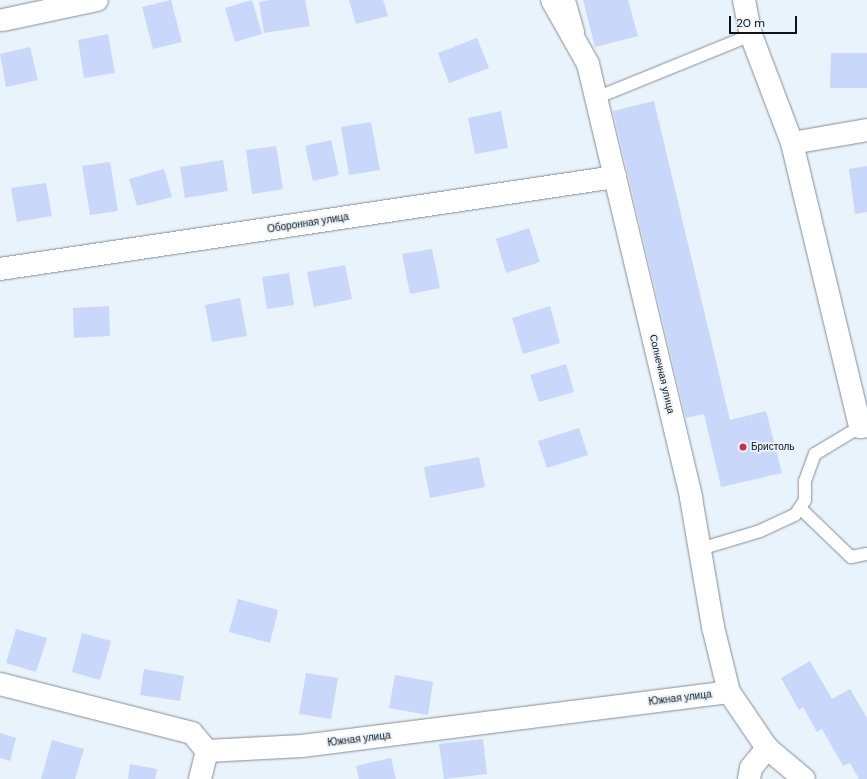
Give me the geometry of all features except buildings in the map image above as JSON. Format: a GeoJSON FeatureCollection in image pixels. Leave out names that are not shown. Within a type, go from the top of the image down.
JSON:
{"type":"FeatureCollection","features":[{"type":"Feature","properties":{"kind":"street"},"geometry":{"type":"LineString","coordinates":[[3,20],[97,0]]}},
{"type":"Feature","properties":{"kind":"street","name":"Солнечная улица"},"geometry":{"type":"LineString","coordinates":[[552,0],[588,64],[691,498],[714,627],[729,692],[767,748],[804,779]]}},
{"type":"Feature","properties":{"kind":"street"},"geometry":{"type":"LineString","coordinates":[[744,0],[751,35],[792,143],[864,427]]}},
{"type":"Feature","properties":{"kind":"street"},"geometry":{"type":"LineString","coordinates":[[792,143],[867,130]]}},
{"type":"Feature","properties":{"kind":"street","name":"Оборонная улица"},"geometry":{"type":"LineString","coordinates":[[0,269],[615,177]]}},
{"type":"Feature","properties":{"kind":"street"},"geometry":{"type":"LineString","coordinates":[[0,684],[192,733],[207,751],[200,779]]}},
{"type":"Feature","properties":{"kind":"street","name":"Южная улица"},"geometry":{"type":"LineString","coordinates":[[207,751],[302,746],[729,692]]}},
{"type":"Feature","properties":{"kind":"street"},"geometry":{"type":"LineString","coordinates":[[749,779],[751,768],[767,748]]}},
{"type":"Feature","properties":{"kind":"lane"},"geometry":{"type":"LineString","coordinates":[[569,0],[588,64]]}},
{"type":"Feature","properties":{"kind":"lane"},"geometry":{"type":"LineString","coordinates":[[596,98],[751,35]]}},
{"type":"Feature","properties":{"kind":"lane"},"geometry":{"type":"LineString","coordinates":[[700,549],[760,531],[795,515],[805,500],[805,480],[815,454],[864,427]]}},
{"type":"Feature","properties":{"kind":"lane"},"geometry":{"type":"LineString","coordinates":[[800,508],[851,557],[867,554]]}},
{"type":"Feature","properties":{"kind":"place","name":"Бристоль"},"geometry":{"type":"Point","coordinates":[743,447]}}]}
